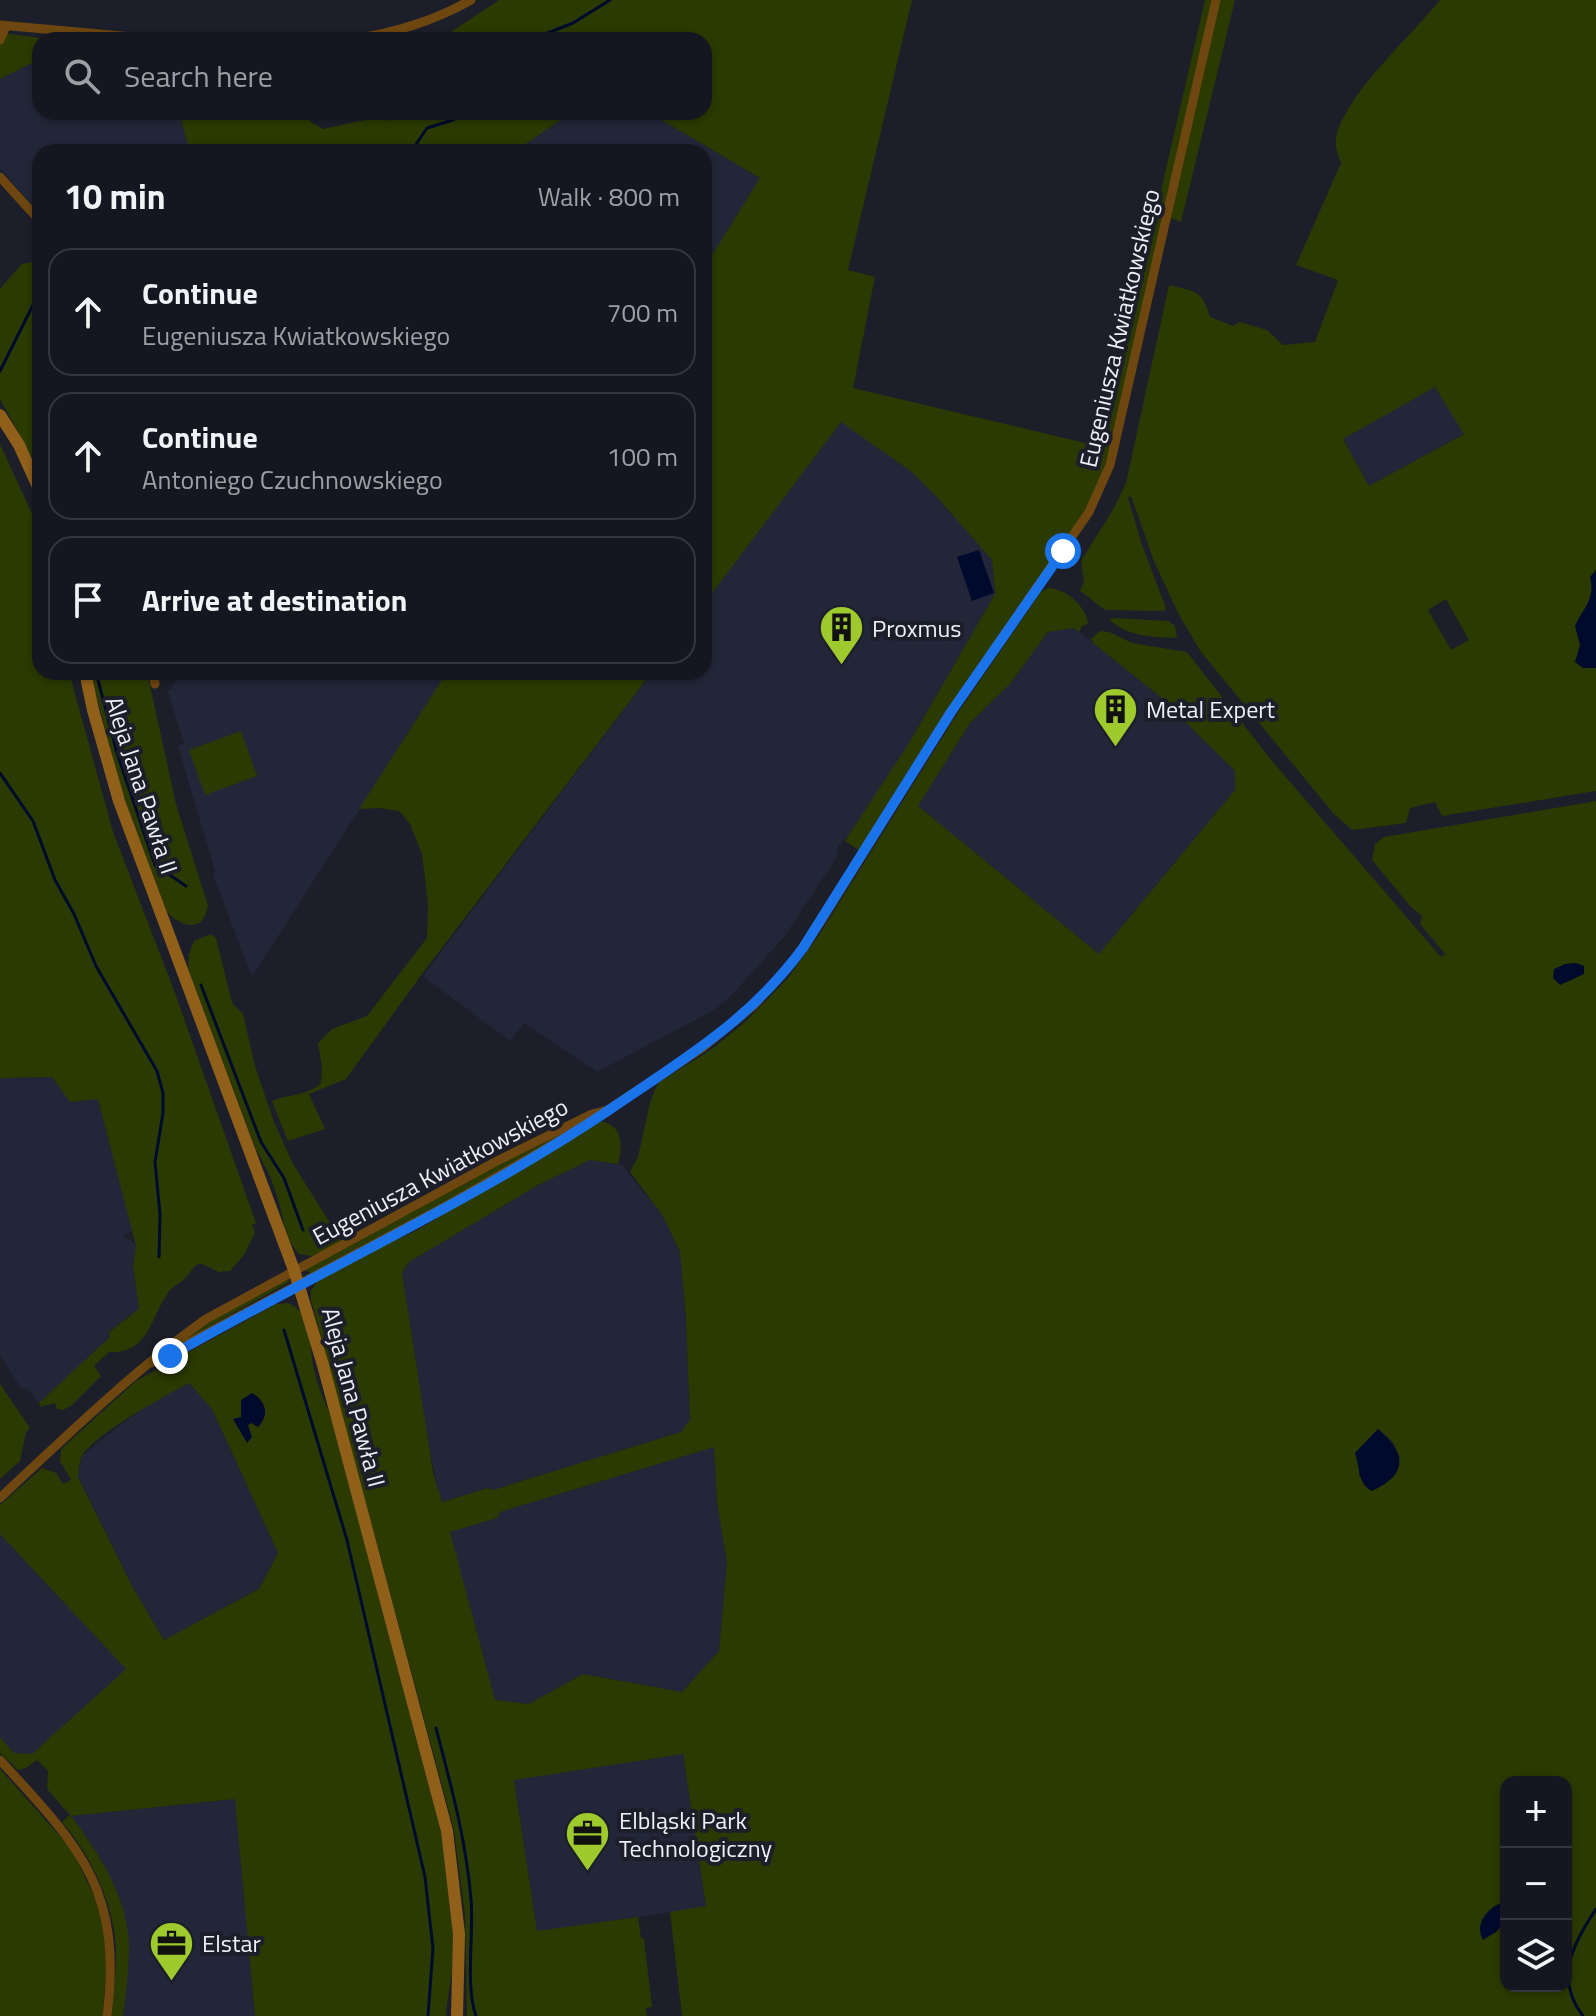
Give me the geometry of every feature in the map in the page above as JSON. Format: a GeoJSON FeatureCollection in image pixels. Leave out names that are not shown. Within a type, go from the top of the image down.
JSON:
{"type":"FeatureCollection","features":[{"type":"Feature","properties":{"kind":"street"},"geometry":{"type":"LineString","coordinates":[[386,32],[440,17],[471,0]]}},
{"type":"Feature","properties":{"kind":"street","name":"Eugeniusza Kwiatkowskiego"},"geometry":{"type":"LineString","coordinates":[[151,1363],[448,1205],[607,1111],[724,1032],[754,1005],[792,963],[951,712],[1089,512],[1110,465],[1216,0]]}},
{"type":"Feature","properties":{"kind":"street"},"geometry":{"type":"LineString","coordinates":[[0,40],[3,25],[79,32]]}},
{"type":"Feature","properties":{"kind":"street"},"geometry":{"type":"LineString","coordinates":[[0,177],[32,212]]}},
{"type":"Feature","properties":{"kind":"street"},"geometry":{"type":"LineString","coordinates":[[0,415],[32,473]]}},
{"type":"Feature","properties":{"kind":"street","name":"Aleja Jana Pawła II"},"geometry":{"type":"LineString","coordinates":[[87,680],[119,801],[299,1286],[447,1831],[458,1920],[457,2016]]}},
{"type":"Feature","properties":{"kind":"street"},"geometry":{"type":"LineString","coordinates":[[154,680],[155,684]]}},
{"type":"Feature","properties":{"kind":"street","name":"Eugeniusza Kwiatkowskiego"},"geometry":{"type":"LineString","coordinates":[[151,1363],[163,1349],[206,1319],[294,1270],[495,1162],[592,1114],[607,1111]]}},
{"type":"Feature","properties":{"kind":"street"},"geometry":{"type":"LineString","coordinates":[[0,1498],[107,1398],[151,1363]]}},
{"type":"Feature","properties":{"kind":"street"},"geometry":{"type":"LineString","coordinates":[[0,1760],[68,1836],[91,1876],[110,1938],[111,1975],[107,2016]]}},
{"type":"Feature","properties":{"kind":"shaded area"},"geometry":{"type":"Polygon","coordinates":[[[32,63],[32,120],[181,120],[188,144],[32,144],[32,204],[0,169],[0,79],[32,63]]]}},
{"type":"Feature","properties":{"kind":"shaded area"},"geometry":{"type":"Polygon","coordinates":[[[560,120],[662,120],[702,144],[526,144],[560,120]]]}},
{"type":"Feature","properties":{"kind":"shaded area"},"geometry":{"type":"Polygon","coordinates":[[[712,150],[760,178],[712,255],[712,150]]]}},
{"type":"Feature","properties":{"kind":"shaded area"},"geometry":{"type":"Polygon","coordinates":[[[1435,387],[1465,433],[1369,486],[1343,438],[1435,387]]]}},
{"type":"Feature","properties":{"kind":"shaded area"},"geometry":{"type":"Polygon","coordinates":[[[841,421],[912,472],[935,495],[992,560],[995,594],[909,743],[851,834],[838,846],[837,857],[784,937],[730,997],[714,1010],[597,1072],[524,1023],[510,1041],[423,976],[646,680],[712,680],[712,593],[841,421]]]}},
{"type":"Feature","properties":{"kind":"shaded area","name":"Metal Expert"},"geometry":{"type":"Polygon","coordinates":[[[1074,628],[1158,695],[1235,771],[1235,790],[1099,954],[918,806],[970,723],[1009,685],[1048,632],[1074,628]]]}},
{"type":"Feature","properties":{"kind":"shaded area"},"geometry":{"type":"Polygon","coordinates":[[[177,680],[442,680],[252,977],[213,875],[215,871],[178,746],[184,744],[168,692],[177,680]]]}},
{"type":"Feature","properties":{"kind":"shaded area"},"geometry":{"type":"Polygon","coordinates":[[[52,1077],[98,1099],[133,1231],[122,1236],[136,1246],[133,1267],[139,1309],[109,1331],[111,1337],[39,1403],[27,1388],[21,1388],[0,1355],[0,1078],[52,1077]]]}},
{"type":"Feature","properties":{"kind":"shaded area"},"geometry":{"type":"Polygon","coordinates":[[[590,1160],[622,1165],[663,1216],[680,1252],[690,1421],[681,1432],[493,1490],[488,1488],[441,1502],[427,1438],[402,1273],[409,1262],[538,1185],[590,1160]]]}},
{"type":"Feature","properties":{"kind":"shaded area"},"geometry":{"type":"Polygon","coordinates":[[[189,1383],[212,1409],[278,1553],[259,1589],[164,1640],[132,1586],[78,1476],[81,1457],[96,1444],[150,1403],[189,1383]]]}},
{"type":"Feature","properties":{"kind":"shaded area"},"geometry":{"type":"Polygon","coordinates":[[[714,1447],[717,1502],[727,1563],[719,1651],[682,1692],[583,1674],[529,1704],[495,1700],[449,1532],[496,1518],[500,1512],[714,1447]]]}},
{"type":"Feature","properties":{"kind":"shaded area"},"geometry":{"type":"Polygon","coordinates":[[[0,1534],[127,1669],[32,1754],[14,1753],[0,1737],[0,1534]]]}},
{"type":"Feature","properties":{"kind":"shaded area","name":"Elbląski Park Technologiczny"},"geometry":{"type":"Polygon","coordinates":[[[683,1754],[706,1907],[537,1932],[514,1779],[683,1754]]]}},
{"type":"Feature","properties":{"kind":"shaded area","name":"Elstar"},"geometry":{"type":"Polygon","coordinates":[[[236,1799],[255,2016],[123,2016],[128,1940],[71,1816],[236,1799]]]}},
{"type":"Feature","properties":{"kind":"green space"},"geometry":{"type":"Polygon","coordinates":[[[499,0],[912,0],[848,270],[875,277],[853,388],[1102,447],[1131,321],[1126,316],[1130,299],[1137,294],[1205,0],[1235,0],[1181,222],[1166,216],[1100,489],[951,712],[863,853],[845,841],[909,743],[995,594],[992,560],[912,472],[841,422],[712,593],[712,255],[760,178],[712,150],[712,144],[702,144],[662,120],[712,120],[712,32],[451,32],[499,0]]]}},
{"type":"Feature","properties":{"kind":"green space"},"geometry":{"type":"Polygon","coordinates":[[[1440,0],[1596,0],[1596,791],[1442,816],[1435,802],[1410,808],[1406,823],[1352,830],[1333,813],[1201,652],[1178,613],[1154,561],[1131,496],[1128,498],[1166,608],[1164,611],[1105,610],[1080,591],[1084,582],[1081,561],[1126,483],[1169,285],[1196,293],[1204,301],[1210,317],[1233,326],[1240,322],[1267,330],[1283,345],[1315,342],[1338,280],[1296,265],[1341,163],[1336,148],[1337,133],[1354,99],[1440,0]],[[1435,387],[1343,439],[1369,486],[1464,434],[1435,387]],[[1446,599],[1428,610],[1451,650],[1469,640],[1446,599]]]}},
{"type":"Feature","properties":{"kind":"green space"},"geometry":{"type":"Polygon","coordinates":[[[3,33],[32,37],[32,63],[0,79],[0,40],[3,33]]]}},
{"type":"Feature","properties":{"kind":"green space"},"geometry":{"type":"Polygon","coordinates":[[[181,120],[310,120],[323,129],[365,120],[560,120],[526,144],[188,144],[181,120]]]}},
{"type":"Feature","properties":{"kind":"green space"},"geometry":{"type":"Polygon","coordinates":[[[32,262],[32,457],[0,399],[0,289],[22,264],[32,262]]]}},
{"type":"Feature","properties":{"kind":"green space"},"geometry":{"type":"Polygon","coordinates":[[[0,444],[32,514],[32,680],[71,680],[113,832],[175,993],[256,1223],[252,1225],[255,1233],[244,1255],[230,1271],[219,1272],[200,1263],[195,1266],[168,1293],[140,1341],[122,1351],[109,1352],[94,1366],[101,1376],[63,1410],[57,1409],[55,1403],[40,1407],[39,1403],[110,1337],[109,1332],[139,1309],[133,1266],[136,1246],[98,1099],[70,1102],[52,1077],[0,1078],[0,444]]]}},
{"type":"Feature","properties":{"kind":"green space"},"geometry":{"type":"Polygon","coordinates":[[[1048,588],[1055,589],[1079,605],[1088,624],[1082,626],[1079,632],[1074,628],[1048,632],[1009,685],[970,723],[918,806],[1099,954],[1235,790],[1235,771],[1158,695],[1093,643],[1091,639],[1100,631],[1132,643],[1187,652],[1272,761],[1441,957],[1445,954],[1420,924],[1422,916],[1372,860],[1375,844],[1384,837],[1596,801],[1596,2016],[682,2016],[670,1912],[706,1906],[683,1754],[514,1780],[537,1931],[638,1917],[641,1938],[644,1939],[652,2007],[646,2008],[647,2016],[467,2016],[465,1916],[454,1830],[311,1291],[318,1280],[364,1254],[423,1227],[599,1121],[607,1123],[619,1136],[621,1150],[618,1164],[590,1160],[538,1185],[409,1262],[402,1273],[433,1472],[442,1502],[488,1488],[493,1490],[681,1432],[690,1420],[680,1252],[663,1216],[630,1172],[638,1157],[650,1103],[658,1083],[712,1049],[743,1024],[788,978],[821,932],[957,714],[1041,592],[1048,588]],[[1378,1429],[1355,1453],[1360,1465],[1359,1476],[1400,1458],[1393,1442],[1378,1429]],[[714,1447],[500,1512],[497,1518],[450,1532],[495,1700],[529,1704],[583,1674],[682,1692],[719,1651],[727,1563],[717,1502],[714,1447]]]}},
{"type":"Feature","properties":{"kind":"green space"},"geometry":{"type":"Polygon","coordinates":[[[1109,619],[1168,621],[1175,626],[1177,638],[1132,633],[1109,619]]]}},
{"type":"Feature","properties":{"kind":"green space"},"geometry":{"type":"Polygon","coordinates":[[[92,680],[149,680],[176,804],[208,906],[202,921],[197,924],[179,922],[167,912],[121,788],[92,680]]]}},
{"type":"Feature","properties":{"kind":"green space"},"geometry":{"type":"Polygon","coordinates":[[[442,680],[646,680],[346,1079],[309,1094],[325,1129],[288,1141],[272,1101],[304,1093],[321,1083],[318,1043],[332,1029],[367,1016],[427,938],[428,905],[422,854],[410,824],[399,811],[359,809],[442,680]]]}},
{"type":"Feature","properties":{"kind":"green space"},"geometry":{"type":"Polygon","coordinates":[[[241,731],[257,776],[205,795],[189,750],[241,731]]]}},
{"type":"Feature","properties":{"kind":"green space"},"geometry":{"type":"Polygon","coordinates":[[[211,934],[216,938],[232,1003],[243,1014],[255,1066],[274,1122],[293,1164],[342,1242],[312,1256],[299,1254],[290,1241],[273,1184],[256,1150],[188,969],[194,941],[211,934]]]}},
{"type":"Feature","properties":{"kind":"green space"},"geometry":{"type":"Polygon","coordinates":[[[593,1117],[445,1204],[311,1273],[305,1270],[513,1156],[593,1117]]]}},
{"type":"Feature","properties":{"kind":"green space"},"geometry":{"type":"Polygon","coordinates":[[[286,1280],[291,1281],[159,1355],[218,1316],[286,1280]]]}},
{"type":"Feature","properties":{"kind":"green space"},"geometry":{"type":"Polygon","coordinates":[[[287,1303],[295,1307],[302,1314],[307,1327],[316,1376],[331,1418],[440,1828],[453,1926],[453,1960],[446,2016],[255,2016],[235,1799],[71,1816],[110,1877],[127,1929],[129,1947],[123,2016],[112,2016],[116,1947],[110,1913],[99,1880],[62,1822],[70,1815],[47,1789],[48,1771],[37,1760],[18,1770],[0,1753],[0,1737],[14,1753],[32,1754],[126,1669],[0,1534],[0,1505],[42,1468],[56,1473],[63,1484],[71,1480],[60,1461],[61,1449],[136,1381],[276,1304],[287,1303]],[[189,1383],[114,1428],[88,1449],[80,1462],[78,1477],[132,1586],[164,1640],[259,1589],[278,1553],[212,1409],[189,1383]]]}},
{"type":"Feature","properties":{"kind":"green space"},"geometry":{"type":"Polygon","coordinates":[[[0,1384],[30,1428],[26,1432],[20,1461],[0,1479],[0,1384]]]}},
{"type":"Feature","properties":{"kind":"green space"},"geometry":{"type":"Polygon","coordinates":[[[0,1769],[72,1850],[96,1900],[107,1951],[103,2016],[0,2016],[0,1769]]]}},
{"type":"Feature","properties":{"kind":"water"},"geometry":{"type":"Polygon","coordinates":[[[979,550],[994,593],[972,601],[957,557],[979,550]]]}},
{"type":"Feature","properties":{"kind":"water"},"geometry":{"type":"Polygon","coordinates":[[[1596,570],[1596,668],[1583,668],[1575,662],[1580,645],[1575,626],[1590,597],[1590,577],[1596,570]]]}},
{"type":"Feature","properties":{"kind":"water"},"geometry":{"type":"Polygon","coordinates":[[[1576,963],[1584,966],[1584,974],[1560,985],[1553,978],[1554,969],[1576,963]]]}},
{"type":"Feature","properties":{"kind":"water"},"geometry":{"type":"Polygon","coordinates":[[[252,1393],[263,1404],[265,1413],[258,1427],[251,1423],[248,1425],[252,1437],[247,1443],[233,1419],[241,1417],[241,1400],[252,1393]]]}},
{"type":"Feature","properties":{"kind":"water"},"geometry":{"type":"Polygon","coordinates":[[[1378,1429],[1394,1446],[1399,1463],[1392,1478],[1372,1491],[1361,1479],[1355,1453],[1378,1429]]]}},
{"type":"Feature","properties":{"kind":"water"},"geometry":{"type":"Polygon","coordinates":[[[1500,1904],[1500,1928],[1483,1940],[1481,1923],[1492,1908],[1500,1904]]]}},
{"type":"Feature","properties":{"kind":"waterway"},"geometry":{"type":"LineString","coordinates":[[550,32],[573,23],[610,0]]}},
{"type":"Feature","properties":{"kind":"waterway"},"geometry":{"type":"LineString","coordinates":[[416,144],[427,128],[453,120]]}},
{"type":"Feature","properties":{"kind":"waterway"},"geometry":{"type":"LineString","coordinates":[[0,371],[32,307]]}},
{"type":"Feature","properties":{"kind":"waterway"},"geometry":{"type":"LineString","coordinates":[[98,680],[117,753],[155,865],[186,886]]}},
{"type":"Feature","properties":{"kind":"waterway"},"geometry":{"type":"LineString","coordinates":[[0,773],[33,821],[55,880],[74,914],[96,966],[157,1071],[163,1093],[155,1162],[160,1214],[159,1257]]}},
{"type":"Feature","properties":{"kind":"waterway"},"geometry":{"type":"LineString","coordinates":[[201,985],[261,1142],[284,1178],[303,1230]]}},
{"type":"Feature","properties":{"kind":"waterway"},"geometry":{"type":"LineString","coordinates":[[284,1330],[347,1540],[425,1877],[433,1948],[428,2016]]}},
{"type":"Feature","properties":{"kind":"waterway"},"geometry":{"type":"LineString","coordinates":[[436,1728],[466,1855],[472,1913],[471,1990],[476,2016]]}},
{"type":"Feature","properties":{"kind":"waterway"},"geometry":{"type":"LineString","coordinates":[[1583,2016],[1574,2002],[1568,1975],[1574,1948],[1596,1909]]}},
{"type":"Feature","properties":{"kind":"place","name":"Proxmus"},"geometry":{"type":"Point","coordinates":[841,667]}},
{"type":"Feature","properties":{"kind":"place","name":"Metal Expert"},"geometry":{"type":"Point","coordinates":[1115,748]}},
{"type":"Feature","properties":{"kind":"place","name":"Elbląski Park Technologiczny"},"geometry":{"type":"Point","coordinates":[588,1873]}},
{"type":"Feature","properties":{"kind":"place","name":"Elstar"},"geometry":{"type":"Point","coordinates":[171,1982]}},
{"type":"Feature","properties":{"kind":"route"},"geometry":{"type":"LineString","coordinates":[[170,1356],[448,1205],[571,1134],[702,1048],[739,1019],[775,983],[803,948],[951,712],[1063,551]]}}]}
